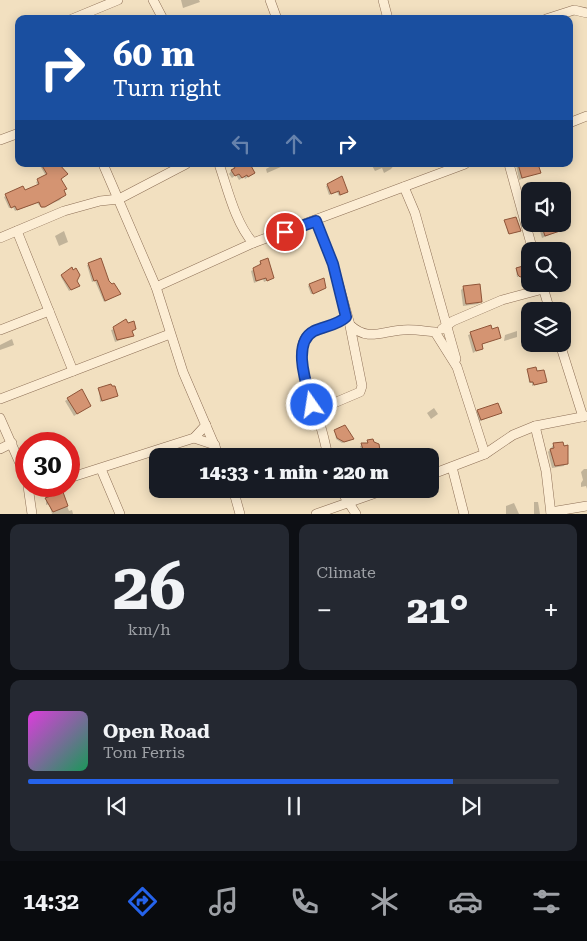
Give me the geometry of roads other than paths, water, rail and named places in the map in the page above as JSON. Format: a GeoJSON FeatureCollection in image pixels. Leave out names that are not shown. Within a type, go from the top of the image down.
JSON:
{"type":"FeatureCollection","features":[{"type":"Feature","properties":{"kind":"street"},"geometry":{"type":"LineString","coordinates":[[82,15],[118,0]]}},
{"type":"Feature","properties":{"kind":"street"},"geometry":{"type":"LineString","coordinates":[[153,0],[161,15]]}},
{"type":"Feature","properties":{"kind":"street"},"geometry":{"type":"LineString","coordinates":[[270,0],[276,15]]}},
{"type":"Feature","properties":{"kind":"street"},"geometry":{"type":"LineString","coordinates":[[383,0],[387,15]]}},
{"type":"Feature","properties":{"kind":"street"},"geometry":{"type":"LineString","coordinates":[[558,15],[574,10],[587,13]]}},
{"type":"Feature","properties":{"kind":"street"},"geometry":{"type":"LineString","coordinates":[[573,121],[587,116]]}},
{"type":"Feature","properties":{"kind":"street"},"geometry":{"type":"LineString","coordinates":[[0,140],[15,134]]}},
{"type":"Feature","properties":{"kind":"street"},"geometry":{"type":"LineString","coordinates":[[104,167],[156,287],[182,372],[216,448]]}},
{"type":"Feature","properties":{"kind":"street"},"geometry":{"type":"LineString","coordinates":[[0,238],[64,212],[100,201],[119,199],[180,167]]}},
{"type":"Feature","properties":{"kind":"street"},"geometry":{"type":"LineString","coordinates":[[220,167],[233,205],[246,234],[253,243]]}},
{"type":"Feature","properties":{"kind":"street"},"geometry":{"type":"LineString","coordinates":[[156,287],[253,243],[404,187],[449,167]]}},
{"type":"Feature","properties":{"kind":"street"},"geometry":{"type":"LineString","coordinates":[[510,167],[531,242]]}},
{"type":"Feature","properties":{"kind":"street"},"geometry":{"type":"LineString","coordinates":[[404,187],[415,213],[457,368],[485,454]]}},
{"type":"Feature","properties":{"kind":"street"},"geometry":{"type":"LineString","coordinates":[[316,221],[333,264],[362,386],[360,392],[327,406],[319,420]]}},
{"type":"Feature","properties":{"kind":"street"},"geometry":{"type":"LineString","coordinates":[[17,231],[73,371]]}},
{"type":"Feature","properties":{"kind":"street"},"geometry":{"type":"LineString","coordinates":[[348,321],[357,332],[368,335],[403,330],[435,332],[466,315],[525,292]]}},
{"type":"Feature","properties":{"kind":"street"},"geometry":{"type":"LineString","coordinates":[[0,330],[49,311]]}},
{"type":"Feature","properties":{"kind":"street"},"geometry":{"type":"LineString","coordinates":[[326,448],[319,420],[312,405],[304,369],[304,342],[311,333],[340,322],[348,321]]}},
{"type":"Feature","properties":{"kind":"street"},"geometry":{"type":"LineString","coordinates":[[435,332],[457,368]]}},
{"type":"Feature","properties":{"kind":"street"},"geometry":{"type":"LineString","coordinates":[[0,399],[170,334]]}},
{"type":"Feature","properties":{"kind":"street"},"geometry":{"type":"LineString","coordinates":[[439,472],[485,454],[513,435],[535,426],[585,416],[563,352]]}},
{"type":"Feature","properties":{"kind":"street"},"geometry":{"type":"LineString","coordinates":[[0,418],[15,450]]}},
{"type":"Feature","properties":{"kind":"street"},"geometry":{"type":"LineString","coordinates":[[80,475],[194,438],[206,425]]}},
{"type":"Feature","properties":{"kind":"street"},"geometry":{"type":"LineString","coordinates":[[535,426],[546,471],[551,513],[587,506]]}},
{"type":"Feature","properties":{"kind":"street"},"geometry":{"type":"LineString","coordinates":[[194,438],[215,445]]}},
{"type":"Feature","properties":{"kind":"street"},"geometry":{"type":"LineString","coordinates":[[0,449],[12,443]]}},
{"type":"Feature","properties":{"kind":"street"},"geometry":{"type":"LineString","coordinates":[[452,467],[464,514]]}},
{"type":"Feature","properties":{"kind":"street"},"geometry":{"type":"LineString","coordinates":[[101,469],[120,514]]}},
{"type":"Feature","properties":{"kind":"street"},"geometry":{"type":"LineString","coordinates":[[30,497],[32,514]]}},
{"type":"Feature","properties":{"kind":"street"},"geometry":{"type":"LineString","coordinates":[[236,498],[240,514]]}},
{"type":"Feature","properties":{"kind":"street"},"geometry":{"type":"LineString","coordinates":[[348,498],[356,514]]}},
{"type":"Feature","properties":{"kind":"street"},"geometry":{"type":"LineString","coordinates":[[316,514],[359,498]]}}]}
